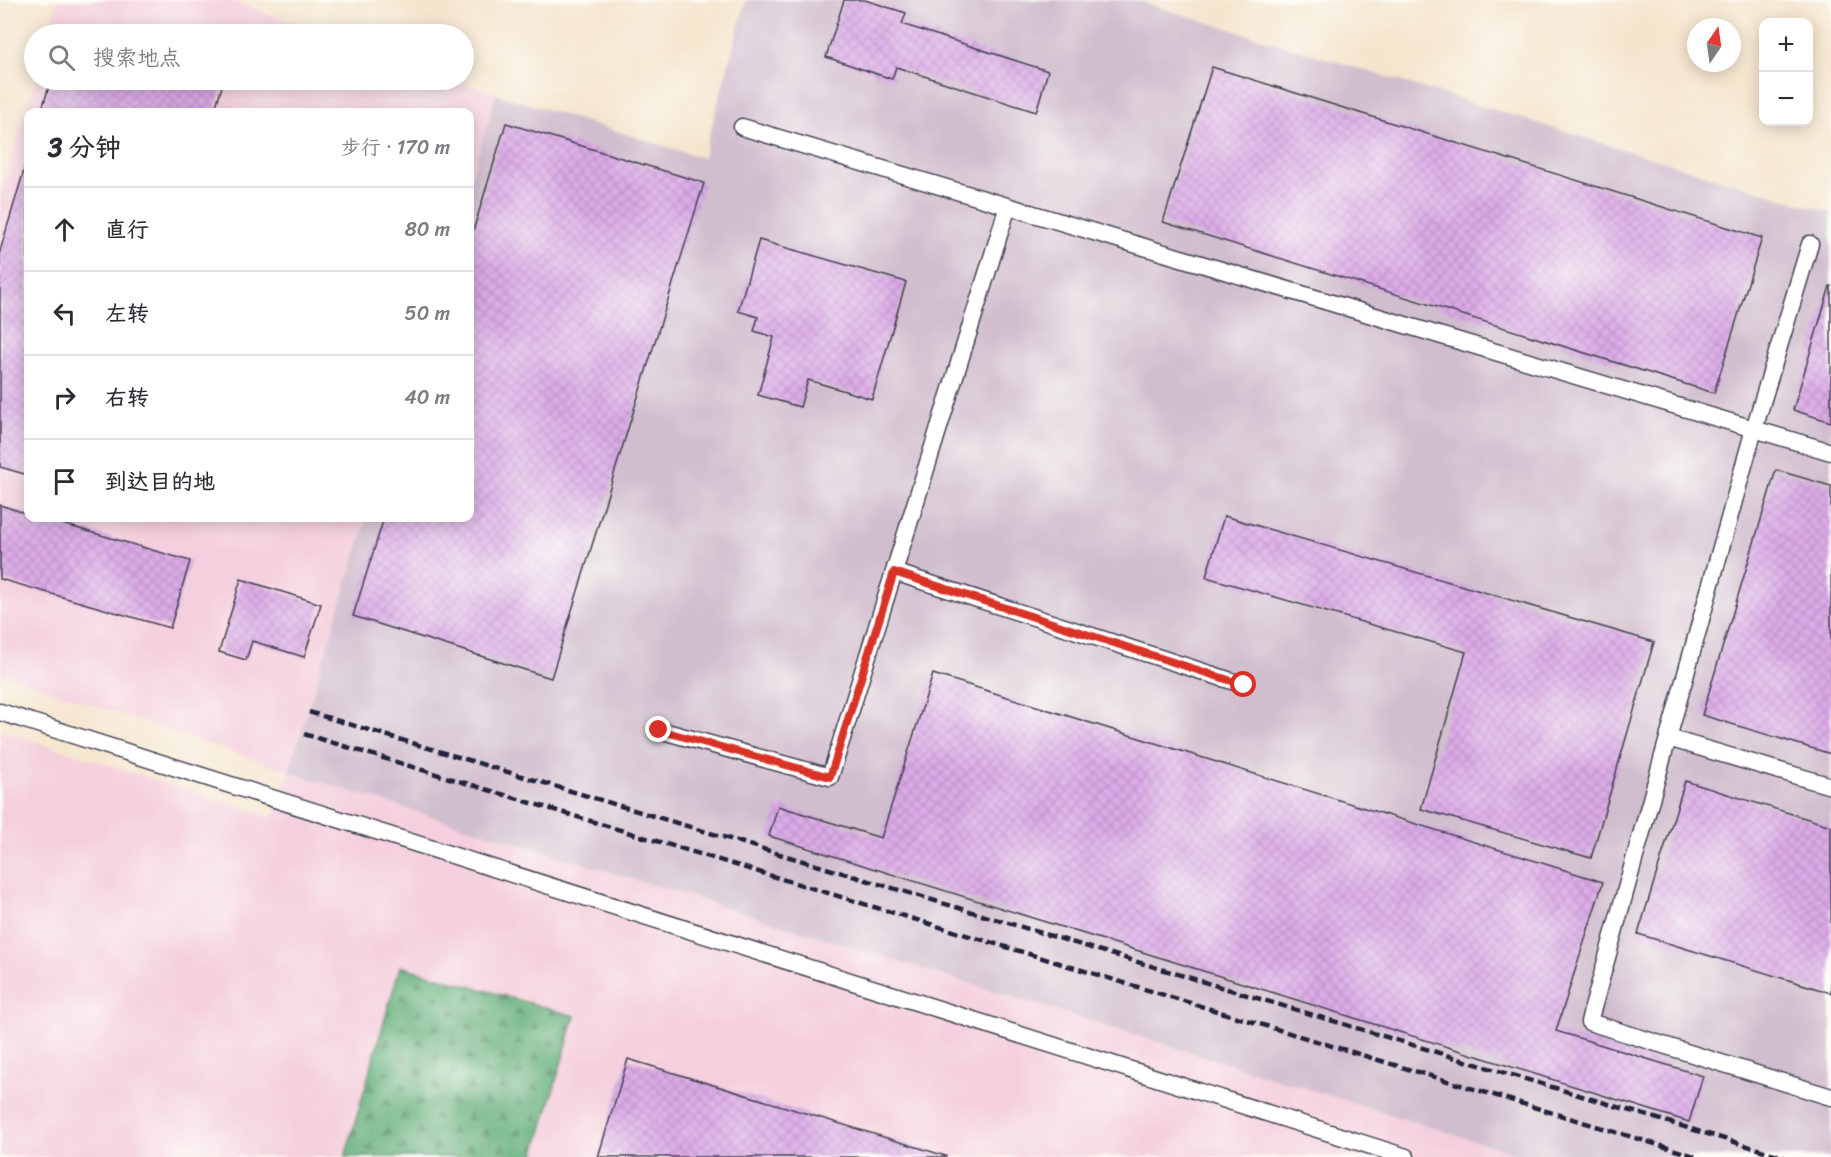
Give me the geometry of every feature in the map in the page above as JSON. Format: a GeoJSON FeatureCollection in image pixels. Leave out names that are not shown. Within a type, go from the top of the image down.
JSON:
{"type":"FeatureCollection","features":[{"type":"Feature","properties":{"kind":"lane"},"geometry":{"type":"LineString","coordinates":[[742,127],[1831,452]]}},
{"type":"Feature","properties":{"kind":"lane"},"geometry":{"type":"LineString","coordinates":[[659,730],[830,777],[1008,206]]}},
{"type":"Feature","properties":{"kind":"lane"},"geometry":{"type":"LineString","coordinates":[[1810,244],[1754,429],[1589,1022],[1831,1097]]}},
{"type":"Feature","properties":{"kind":"lane"},"geometry":{"type":"LineString","coordinates":[[894,572],[1244,685]]}},
{"type":"Feature","properties":{"kind":"lane"},"geometry":{"type":"LineString","coordinates":[[0,712],[1406,1157]]}},
{"type":"Feature","properties":{"kind":"lane"},"geometry":{"type":"LineString","coordinates":[[1668,738],[1831,786]]}},
{"type":"Feature","properties":{"kind":"shaded area"},"geometry":{"type":"Polygon","coordinates":[[[58,0],[227,0],[297,24],[51,24],[58,0]]]}},
{"type":"Feature","properties":{"kind":"shaded area"},"geometry":{"type":"Polygon","coordinates":[[[746,0],[1135,0],[1831,213],[1831,1157],[1527,1157],[289,772],[366,522],[474,522],[474,168],[496,94],[703,158],[746,0]]]}},
{"type":"Feature","properties":{"kind":"shaded area"},"geometry":{"type":"Polygon","coordinates":[[[474,86],[496,94],[474,168],[474,108],[27,108],[32,90],[474,90],[474,86]]]}},
{"type":"Feature","properties":{"kind":"shaded area"},"geometry":{"type":"Polygon","coordinates":[[[24,116],[24,522],[366,522],[290,772],[1527,1157],[0,1157],[0,730],[271,817],[289,772],[0,673],[0,196],[24,116]]]}},
{"type":"Feature","properties":{"kind":"green space"},"geometry":{"type":"Polygon","coordinates":[[[400,966],[575,1016],[534,1157],[345,1157],[400,966]]]}},
{"type":"Feature","properties":{"kind":"building"},"geometry":{"type":"Polygon","coordinates":[[[844,0],[865,0],[906,13],[902,24],[1048,71],[1036,112],[896,67],[892,79],[826,57],[844,0]]]}},
{"type":"Feature","properties":{"kind":"building"},"geometry":{"type":"Polygon","coordinates":[[[1212,67],[1762,238],[1714,393],[1163,222],[1212,67]]]}},
{"type":"Feature","properties":{"kind":"building"},"geometry":{"type":"Polygon","coordinates":[[[48,90],[221,90],[215,108],[42,108],[48,90]]]}},
{"type":"Feature","properties":{"kind":"building"},"geometry":{"type":"Polygon","coordinates":[[[506,123],[704,183],[551,678],[353,616],[383,522],[474,522],[474,228],[506,123]]]}},
{"type":"Feature","properties":{"kind":"building"},"geometry":{"type":"Polygon","coordinates":[[[24,170],[24,474],[0,467],[0,251],[24,170]]]}},
{"type":"Feature","properties":{"kind":"building"},"geometry":{"type":"Polygon","coordinates":[[[759,240],[906,282],[872,399],[808,380],[800,407],[758,395],[774,337],[754,331],[758,317],[738,311],[759,240]]]}},
{"type":"Feature","properties":{"kind":"building"},"geometry":{"type":"Polygon","coordinates":[[[1831,286],[1831,422],[1793,410],[1831,286]]]}},
{"type":"Feature","properties":{"kind":"building"},"geometry":{"type":"Polygon","coordinates":[[[1776,470],[1831,486],[1831,754],[1702,715],[1776,470]]]}},
{"type":"Feature","properties":{"kind":"building"},"geometry":{"type":"Polygon","coordinates":[[[0,505],[24,513],[24,522],[56,522],[190,561],[170,628],[0,579],[0,505]]]}},
{"type":"Feature","properties":{"kind":"building"},"geometry":{"type":"Polygon","coordinates":[[[1224,516],[1654,642],[1591,858],[1421,809],[1466,652],[1206,577],[1224,516]]]}},
{"type":"Feature","properties":{"kind":"building"},"geometry":{"type":"Polygon","coordinates":[[[241,579],[321,604],[304,657],[252,641],[246,660],[219,652],[241,579]]]}},
{"type":"Feature","properties":{"kind":"building"},"geometry":{"type":"Polygon","coordinates":[[[933,674],[1603,882],[1556,1031],[1703,1076],[1689,1122],[769,836],[778,806],[881,838],[933,674]]]}},
{"type":"Feature","properties":{"kind":"building"},"geometry":{"type":"Polygon","coordinates":[[[1685,781],[1831,826],[1831,993],[1638,934],[1685,781]]]}},
{"type":"Feature","properties":{"kind":"building"},"geometry":{"type":"Polygon","coordinates":[[[628,1059],[946,1156],[946,1157],[598,1157],[628,1059]]]}},
{"type":"Feature","properties":{"kind":"railway"},"geometry":{"type":"LineString","coordinates":[[309,712],[1784,1157]]}},
{"type":"Feature","properties":{"kind":"railway"},"geometry":{"type":"LineString","coordinates":[[304,734],[1698,1157]]}},
{"type":"Feature","properties":{"kind":"route"},"geometry":{"type":"LineString","coordinates":[[659,730],[830,777],[894,572],[1244,685]]}}]}
